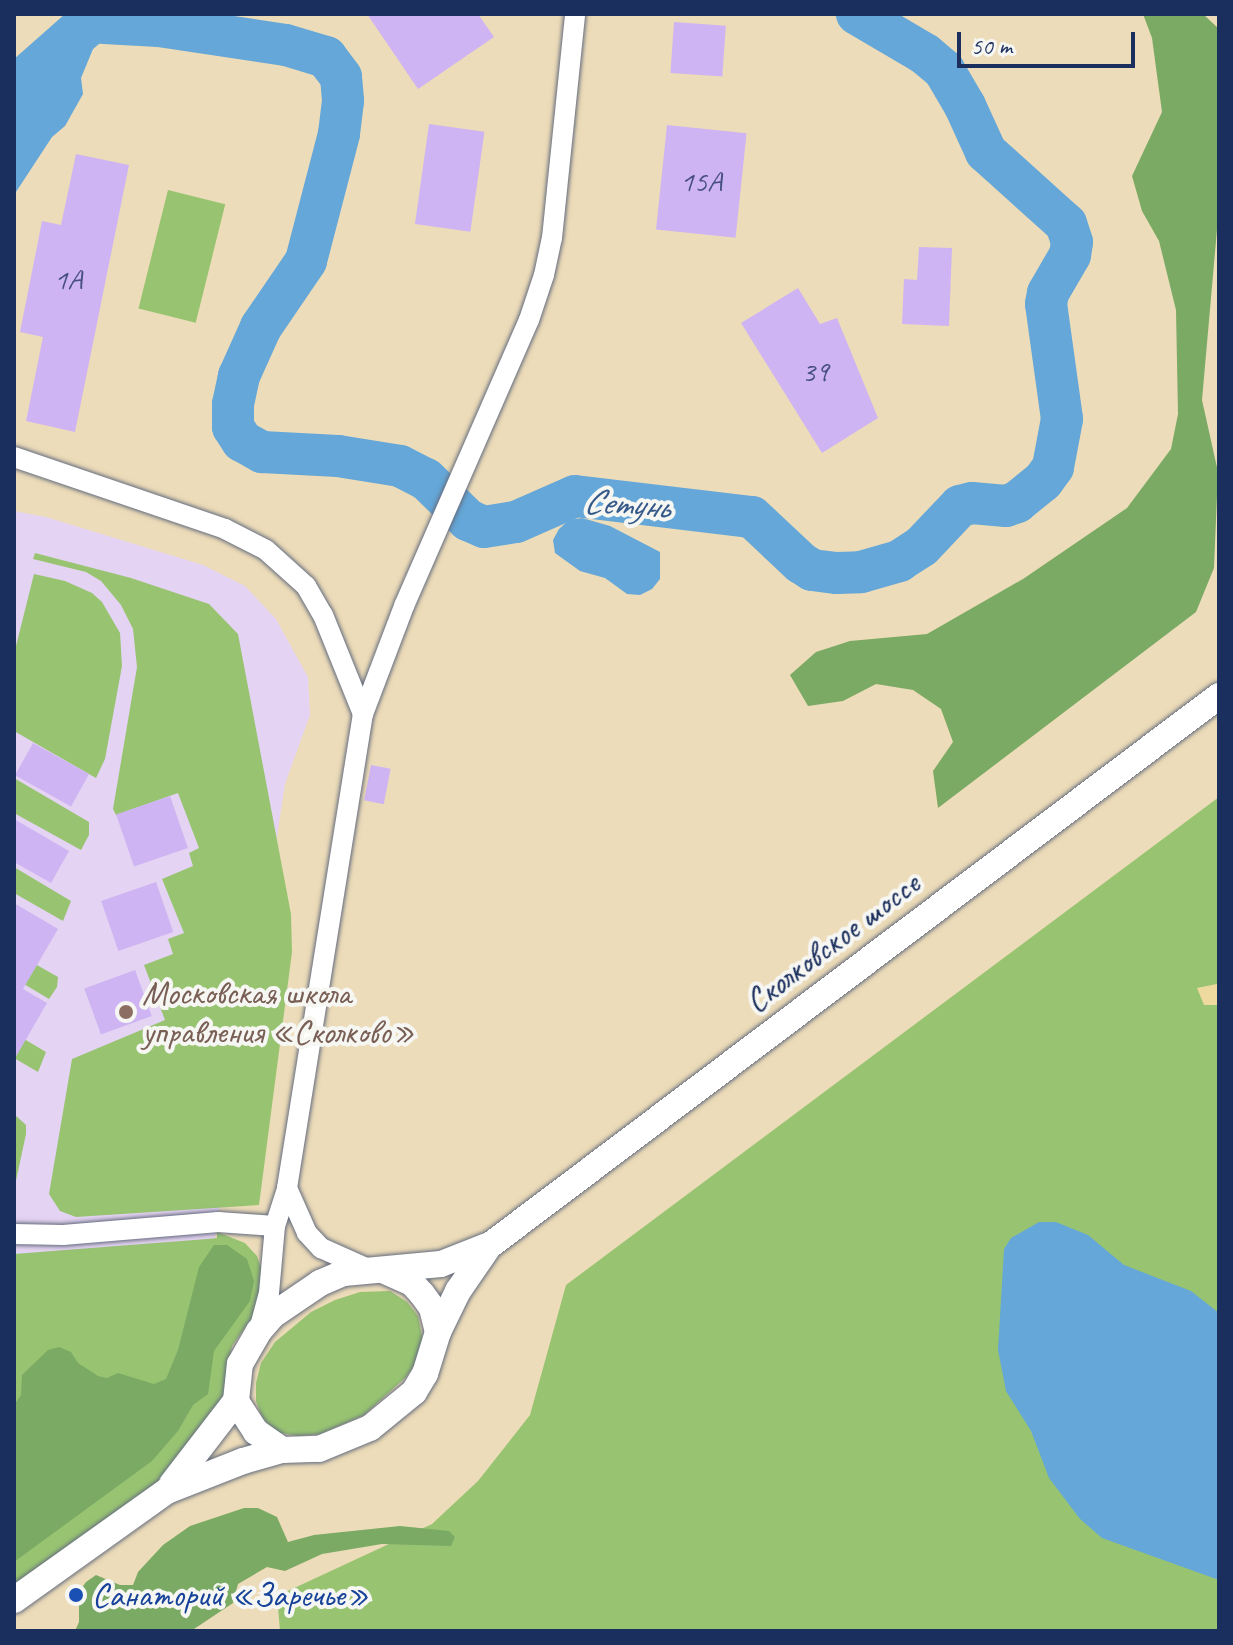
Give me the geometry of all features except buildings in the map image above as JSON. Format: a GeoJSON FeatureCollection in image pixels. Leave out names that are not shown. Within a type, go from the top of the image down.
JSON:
{"type":"FeatureCollection","features":[{"type":"Feature","properties":{"kind":"street"},"geometry":{"type":"LineString","coordinates":[[259,1331],[269,1293],[275,1226],[287,1188],[363,714],[544,275],[552,238],[575,14]]}},
{"type":"Feature","properties":{"kind":"street"},"geometry":{"type":"LineString","coordinates":[[14,457],[225,529],[266,550],[306,586],[323,615],[363,714]]}},
{"type":"Feature","properties":{"kind":"street","name":"Сколковское шоссе"},"geometry":{"type":"LineString","coordinates":[[489,1246],[1219,696]]}},
{"type":"Feature","properties":{"kind":"street"},"geometry":{"type":"LineString","coordinates":[[287,1188],[300,1220],[321,1248],[412,1283],[432,1308],[438,1332]]}},
{"type":"Feature","properties":{"kind":"street"},"geometry":{"type":"LineString","coordinates":[[14,1234],[63,1235],[218,1222],[275,1226]]}},
{"type":"Feature","properties":{"kind":"street"},"geometry":{"type":"LineString","coordinates":[[167,1491],[236,1401],[240,1364],[259,1331],[273,1315],[320,1283],[375,1269],[441,1264],[489,1246]]}},
{"type":"Feature","properties":{"kind":"street"},"geometry":{"type":"LineString","coordinates":[[14,1600],[167,1491],[214,1470],[282,1450],[319,1449],[370,1428],[414,1392],[425,1374],[438,1332],[458,1291],[489,1246]]}},
{"type":"Feature","properties":{"kind":"street"},"geometry":{"type":"LineString","coordinates":[[236,1401],[256,1432],[282,1450]]}},
{"type":"Feature","properties":{"kind":"shaded area","name":"Московская школа управления «Сколково»"},"geometry":{"type":"Polygon","coordinates":[[[14,511],[46,517],[203,565],[245,586],[276,619],[308,677],[310,715],[285,784],[215,1238],[14,1518],[14,511]]]}},
{"type":"Feature","properties":{"kind":"green space"},"geometry":{"type":"Polygon","coordinates":[[[1143,14],[1203,14],[1219,29],[1219,207],[1202,400],[1218,472],[1214,568],[1196,612],[938,808],[933,771],[953,742],[941,709],[913,690],[876,684],[843,701],[808,706],[790,675],[816,652],[850,641],[927,634],[1023,579],[1127,508],[1171,449],[1178,414],[1176,310],[1159,241],[1142,211],[1132,176],[1162,112],[1152,38],[1143,14]]]}},
{"type":"Feature","properties":{"kind":"green space"},"geometry":{"type":"Polygon","coordinates":[[[168,190],[225,204],[196,323],[138,308],[168,190]]]}},
{"type":"Feature","properties":{"kind":"green space"},"geometry":{"type":"Polygon","coordinates":[[[35,553],[131,578],[209,604],[238,634],[291,914],[292,952],[259,1205],[76,1217],[60,1211],[49,1194],[72,1059],[165,1020],[144,965],[173,954],[168,939],[184,933],[162,879],[193,866],[189,853],[199,848],[178,793],[116,815],[113,809],[137,667],[133,629],[121,605],[101,581],[86,572],[33,559],[35,553]]]}},
{"type":"Feature","properties":{"kind":"green space"},"geometry":{"type":"Polygon","coordinates":[[[34,574],[65,581],[92,593],[102,602],[120,633],[122,666],[105,759],[96,778],[14,731],[14,654],[34,574]]]}},
{"type":"Feature","properties":{"kind":"green space"},"geometry":{"type":"Polygon","coordinates":[[[14,778],[89,822],[89,835],[81,850],[14,813],[14,778]]]}},
{"type":"Feature","properties":{"kind":"green space"},"geometry":{"type":"Polygon","coordinates":[[[1219,797],[1219,1631],[280,1631],[277,1596],[432,1524],[478,1481],[530,1415],[566,1285],[1219,797]]]}},
{"type":"Feature","properties":{"kind":"green space"},"geometry":{"type":"Polygon","coordinates":[[[14,867],[71,901],[63,921],[14,893],[14,867]]]}},
{"type":"Feature","properties":{"kind":"green space"},"geometry":{"type":"Polygon","coordinates":[[[14,952],[58,977],[57,987],[49,999],[14,978],[14,952]]]}},
{"type":"Feature","properties":{"kind":"green space"},"geometry":{"type":"Polygon","coordinates":[[[14,1033],[46,1052],[38,1072],[14,1058],[14,1033]]]}},
{"type":"Feature","properties":{"kind":"green space"},"geometry":{"type":"Polygon","coordinates":[[[14,1114],[26,1125],[26,1134],[14,1190],[14,1114]]]}},
{"type":"Feature","properties":{"kind":"green space"},"geometry":{"type":"Polygon","coordinates":[[[217,1232],[245,1243],[257,1256],[263,1273],[257,1310],[232,1346],[221,1404],[188,1458],[135,1504],[14,1589],[14,1254],[217,1238],[217,1232]]]}},
{"type":"Feature","properties":{"kind":"green space"},"geometry":{"type":"Polygon","coordinates":[[[214,1245],[227,1245],[247,1259],[254,1281],[250,1301],[214,1351],[208,1394],[193,1405],[178,1431],[152,1461],[14,1562],[14,1405],[21,1395],[22,1375],[48,1350],[59,1347],[71,1352],[78,1363],[98,1376],[107,1378],[118,1373],[154,1384],[166,1379],[178,1350],[199,1267],[214,1245]]]}},
{"type":"Feature","properties":{"kind":"green space"},"geometry":{"type":"Polygon","coordinates":[[[390,1291],[407,1302],[418,1316],[422,1336],[421,1356],[406,1377],[364,1415],[320,1434],[298,1436],[276,1432],[262,1417],[256,1401],[261,1363],[275,1342],[311,1312],[335,1300],[360,1292],[390,1291]]]}},
{"type":"Feature","properties":{"kind":"green space"},"geometry":{"type":"Polygon","coordinates":[[[244,1508],[258,1508],[277,1517],[288,1542],[314,1535],[400,1526],[449,1531],[455,1537],[451,1546],[382,1544],[322,1554],[285,1571],[267,1567],[238,1584],[233,1603],[191,1631],[75,1631],[79,1622],[79,1592],[86,1582],[96,1575],[120,1585],[133,1585],[138,1572],[163,1545],[190,1526],[244,1508]]]}},
{"type":"Feature","properties":{"kind":"sand"},"geometry":{"type":"Polygon","coordinates":[[[1217,984],[1219,1005],[1204,1005],[1197,988],[1217,984]]]}},
{"type":"Feature","properties":{"kind":"water"},"geometry":{"type":"Polygon","coordinates":[[[65,14],[165,14],[155,38],[122,35],[105,39],[93,49],[81,78],[83,94],[65,126],[52,137],[14,195],[14,59],[65,14]]]}},
{"type":"Feature","properties":{"kind":"water"},"geometry":{"type":"Polygon","coordinates":[[[582,518],[610,526],[660,552],[660,579],[652,589],[640,595],[627,594],[605,578],[580,571],[555,553],[553,540],[559,529],[569,520],[582,518]]]}},
{"type":"Feature","properties":{"kind":"water"},"geometry":{"type":"Polygon","coordinates":[[[1039,1222],[1056,1222],[1088,1235],[1124,1265],[1191,1291],[1219,1313],[1219,1580],[1102,1538],[1080,1519],[1049,1478],[1031,1431],[1006,1391],[998,1350],[1004,1249],[1011,1238],[1039,1222]]]}},
{"type":"Feature","properties":{"kind":"waterway","name":"Сетунь"},"geometry":{"type":"LineString","coordinates":[[104,23],[159,26],[286,45],[326,57],[341,77],[343,101],[339,134],[306,261],[261,327],[239,376],[233,404],[233,427],[242,441],[262,452],[338,456],[400,466],[426,479],[468,520],[484,527],[516,522],[575,496],[752,517],[801,563],[812,570],[837,573],[861,572],[899,561],[922,546],[960,506],[972,503],[1006,506],[1017,502],[1043,481],[1053,467],[1062,419],[1046,304],[1048,293],[1070,255],[1072,242],[1066,224],[986,152],[944,70],[925,54],[857,14]]}},
{"type":"Feature","properties":{"kind":"place","name":"Московская школа управления «Сколково»"},"geometry":{"type":"Point","coordinates":[126,1012]}},
{"type":"Feature","properties":{"kind":"place","name":"Санаторий «Заречье»"},"geometry":{"type":"Point","coordinates":[76,1595]}}]}
